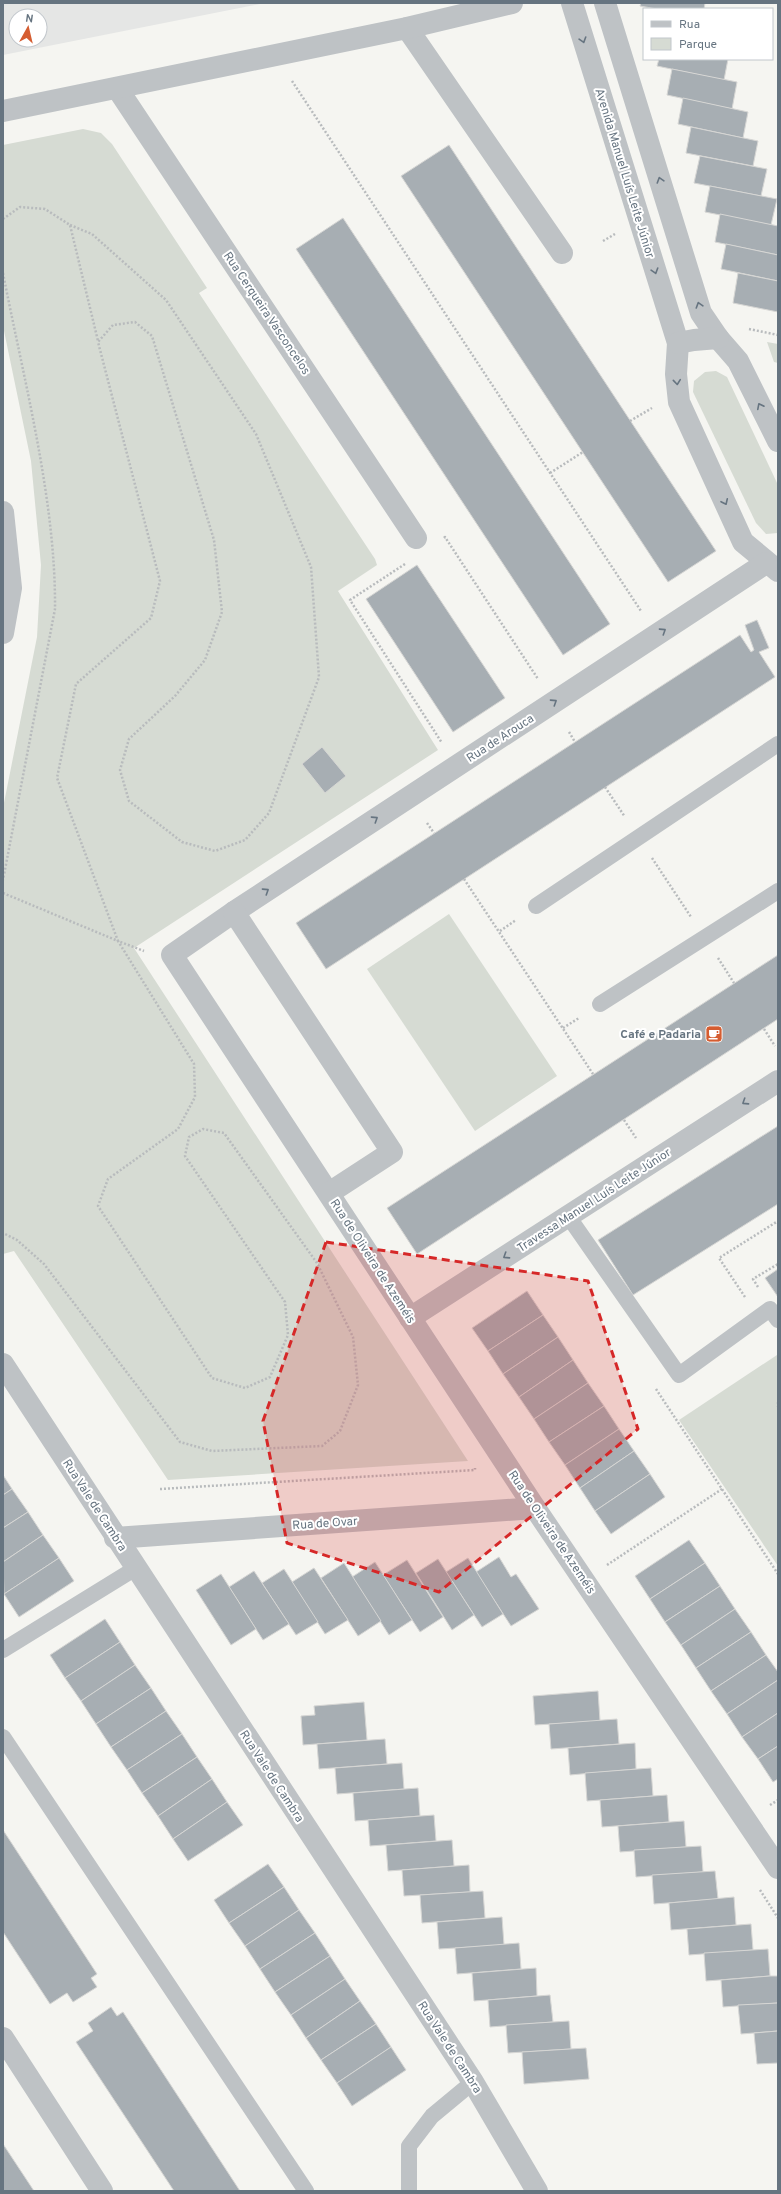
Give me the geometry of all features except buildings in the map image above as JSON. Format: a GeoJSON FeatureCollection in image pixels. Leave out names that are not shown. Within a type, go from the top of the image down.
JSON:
{"type":"FeatureCollection","features":[{"type":"Feature","properties":{"kind":"street"},"geometry":{"type":"LineString","coordinates":[[3,111],[407,28],[512,3]]}},
{"type":"Feature","properties":{"kind":"street","name":"Avenida Manuel Luís Leite Júnior"},"geometry":{"type":"LineString","coordinates":[[572,3],[678,343],[676,374],[679,402],[743,542],[772,567]]}},
{"type":"Feature","properties":{"kind":"street"},"geometry":{"type":"LineString","coordinates":[[605,3],[701,313],[718,338],[738,361],[778,441]]}},
{"type":"Feature","properties":{"kind":"street"},"geometry":{"type":"LineString","coordinates":[[407,28],[562,252]]}},
{"type":"Feature","properties":{"kind":"street","name":"Rua Cerqueira Vasconcelos"},"geometry":{"type":"LineString","coordinates":[[117,88],[414,549]]}},
{"type":"Feature","properties":{"kind":"street"},"geometry":{"type":"LineString","coordinates":[[678,343],[718,338]]}},
{"type":"Feature","properties":{"kind":"street"},"geometry":{"type":"LineString","coordinates":[[3,512],[11,588],[3,633]]}},
{"type":"Feature","properties":{"kind":"street","name":"Rua de Arouca"},"geometry":{"type":"LineString","coordinates":[[234,912],[772,567]]}},
{"type":"Feature","properties":{"kind":"street","name":"Rua de Oliveira de Azeméis"},"geometry":{"type":"LineString","coordinates":[[329,1193],[392,1152],[234,912],[172,955],[535,1508],[778,1868]]}},
{"type":"Feature","properties":{"kind":"street","name":"Travessa Manuel Luís Leite Júnior"},"geometry":{"type":"LineString","coordinates":[[410,1318],[778,1081]]}},
{"type":"Feature","properties":{"kind":"street","name":"Rua Vale de Cambra"},"geometry":{"type":"LineString","coordinates":[[3,1364],[104,1517],[115,1538],[473,2082],[537,2191]]}},
{"type":"Feature","properties":{"kind":"street","name":"Rua de Ovar"},"geometry":{"type":"LineString","coordinates":[[115,1538],[535,1508]]}},
{"type":"Feature","properties":{"kind":"street"},"geometry":{"type":"LineString","coordinates":[[6,2048],[102,2191]]}},
{"type":"Feature","properties":{"kind":"lane"},"geometry":{"type":"LineString","coordinates":[[536,906],[778,744]]}},
{"type":"Feature","properties":{"kind":"lane"},"geometry":{"type":"LineString","coordinates":[[600,1004],[778,890]]}},
{"type":"Feature","properties":{"kind":"lane"},"geometry":{"type":"LineString","coordinates":[[568,1216],[679,1375],[770,1309],[778,1320]]}},
{"type":"Feature","properties":{"kind":"lane"},"geometry":{"type":"LineString","coordinates":[[3,1650],[136,1568]]}},
{"type":"Feature","properties":{"kind":"lane"},"geometry":{"type":"LineString","coordinates":[[3,1737],[306,2191]]}},
{"type":"Feature","properties":{"kind":"lane"},"geometry":{"type":"LineString","coordinates":[[409,2191],[409,2146],[432,2116],[473,2082]]}},
{"type":"Feature","properties":{"kind":"path"},"geometry":{"type":"LineString","coordinates":[[290,78],[646,618]]}},
{"type":"Feature","properties":{"kind":"path"},"geometry":{"type":"LineString","coordinates":[[3,219],[20,207],[45,209],[70,225],[92,234],[166,300],[256,434],[311,567],[319,677],[269,813],[245,840],[215,851],[182,842],[129,801],[120,770],[129,739],[175,696],[205,660],[222,612],[214,540],[152,336],[135,322],[113,325],[98,342]]}},
{"type":"Feature","properties":{"kind":"path"},"geometry":{"type":"LineString","coordinates":[[3,1233],[18,1240],[44,1264],[180,1442],[212,1451],[322,1446],[340,1431],[358,1385],[352,1337],[317,1263],[224,1133],[203,1129],[189,1137],[185,1156],[285,1302],[288,1335],[270,1377],[245,1388],[212,1378],[98,1206],[108,1179],[178,1129],[194,1097],[194,1064],[118,941],[57,778],[76,684],[151,618],[160,582],[98,342],[70,225]]}},
{"type":"Feature","properties":{"kind":"path"},"geometry":{"type":"LineString","coordinates":[[603,241],[608,238]]}},
{"type":"Feature","properties":{"kind":"path"},"geometry":{"type":"LineString","coordinates":[[747,328],[778,335]]}},
{"type":"Feature","properties":{"kind":"path"},"geometry":{"type":"LineString","coordinates":[[630,421],[652,409]]}},
{"type":"Feature","properties":{"kind":"path"},"geometry":{"type":"LineString","coordinates":[[550,474],[583,452]]}},
{"type":"Feature","properties":{"kind":"path"},"geometry":{"type":"LineString","coordinates":[[440,540],[445,537],[539,680]]}},
{"type":"Feature","properties":{"kind":"path"},"geometry":{"type":"LineString","coordinates":[[414,549],[350,600],[446,750]]}},
{"type":"Feature","properties":{"kind":"path"},"geometry":{"type":"LineString","coordinates":[[569,732],[575,742]]}},
{"type":"Feature","properties":{"kind":"path"},"geometry":{"type":"LineString","coordinates":[[605,787],[734,983]]}},
{"type":"Feature","properties":{"kind":"path"},"geometry":{"type":"LineString","coordinates":[[427,823],[434,833]]}},
{"type":"Feature","properties":{"kind":"path"},"geometry":{"type":"LineString","coordinates":[[464,879],[593,1074]]}},
{"type":"Feature","properties":{"kind":"path"},"geometry":{"type":"LineString","coordinates":[[3,893],[144,951],[148,958]]}},
{"type":"Feature","properties":{"kind":"path"},"geometry":{"type":"LineString","coordinates":[[144,951],[150,947]]}},
{"type":"Feature","properties":{"kind":"path"},"geometry":{"type":"LineString","coordinates":[[764,1029],[775,1046]]}},
{"type":"Feature","properties":{"kind":"path"},"geometry":{"type":"LineString","coordinates":[[624,1120],[636,1138]]}},
{"type":"Feature","properties":{"kind":"path"},"geometry":{"type":"LineString","coordinates":[[740,1289],[719,1258],[778,1221]]}},
{"type":"Feature","properties":{"kind":"path"},"geometry":{"type":"LineString","coordinates":[[760,1275],[778,1264]]}},
{"type":"Feature","properties":{"kind":"path"},"geometry":{"type":"LineString","coordinates":[[652,1383],[778,1574]]}},
{"type":"Feature","properties":{"kind":"path"},"geometry":{"type":"LineString","coordinates":[[778,1402],[778,1407]]}},
{"type":"Feature","properties":{"kind":"path"},"geometry":{"type":"LineString","coordinates":[[160,1489],[474,1470],[475,1465]]}},
{"type":"Feature","properties":{"kind":"path"},"geometry":{"type":"LineString","coordinates":[[606,1566],[722,1489]]}},
{"type":"Feature","properties":{"kind":"path"},"geometry":{"type":"LineString","coordinates":[[756,1885],[778,1918]]}},
{"type":"Feature","properties":{"kind":"highlighted area"},"geometry":{"type":"Polygon","coordinates":[[[326,1242],[588,1281],[638,1429],[439,1592],[287,1543],[263,1421],[326,1242]]]}},
{"type":"Feature","properties":{"kind":"shaded area"},"geometry":{"type":"Polygon","coordinates":[[[3,3],[265,3],[48,46],[48,8],[8,8],[8,48],[38,48],[3,55],[3,3]]]}},
{"type":"Feature","properties":{"kind":"green space"},"geometry":{"type":"Polygon","coordinates":[[[83,129],[101,133],[112,144],[207,288],[199,293],[375,559],[377,565],[338,591],[438,750],[134,948],[468,1461],[168,1480],[14,1251],[3,1254],[3,808],[37,637],[41,565],[31,461],[3,326],[3,145],[83,129]]]}},
{"type":"Feature","properties":{"kind":"green space"},"geometry":{"type":"Polygon","coordinates":[[[767,342],[778,344],[778,363],[774,362],[767,342]]]}},
{"type":"Feature","properties":{"kind":"green space"},"geometry":{"type":"Polygon","coordinates":[[[716,371],[727,377],[778,485],[778,533],[766,534],[756,523],[693,392],[694,381],[705,372],[716,371]]]}},
{"type":"Feature","properties":{"kind":"green space"},"geometry":{"type":"Polygon","coordinates":[[[449,914],[557,1076],[475,1131],[367,969],[449,914]]]}},
{"type":"Feature","properties":{"kind":"green space"},"geometry":{"type":"Polygon","coordinates":[[[777,1355],[778,1356],[778,1566],[679,1420],[777,1355]]]}},
{"type":"Feature","properties":{"kind":"place","name":"Café e Padaria"},"geometry":{"type":"Point","coordinates":[714,1034]}}]}
